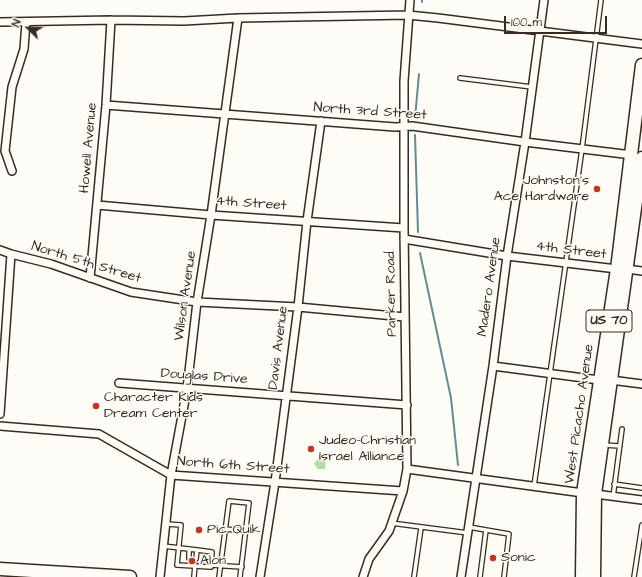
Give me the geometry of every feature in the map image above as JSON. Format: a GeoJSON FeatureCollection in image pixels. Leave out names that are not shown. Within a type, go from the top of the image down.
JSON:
{"type":"FeatureCollection","features":[{"type":"Feature","properties":{"kind":"main road","name":"West Picacho Avenue"},"geometry":{"type":"LineString","coordinates":[[582,577],[582,558],[589,494],[637,157],[642,65]]}},
{"type":"Feature","properties":{"kind":"main road","name":"West Picacho Avenue"},"geometry":{"type":"LineString","coordinates":[[594,577],[589,494],[602,445],[605,380]]}},
{"type":"Feature","properties":{"kind":"main road"},"geometry":{"type":"LineString","coordinates":[[573,577],[582,558]]}},
{"type":"Feature","properties":{"kind":"main road"},"geometry":{"type":"LineString","coordinates":[[0,568],[130,577]]}},
{"type":"Feature","properties":{"kind":"main road"},"geometry":{"type":"LineString","coordinates":[[14,577],[26,570]]}},
{"type":"Feature","properties":{"kind":"street","name":"Parker Road"},"geometry":{"type":"LineString","coordinates":[[363,577],[369,559],[389,531],[403,491],[407,469],[404,127],[405,66],[410,0]]}},
{"type":"Feature","properties":{"kind":"street","name":"Madero Avenue"},"geometry":{"type":"LineString","coordinates":[[461,577],[507,256],[525,142],[544,0]]}},
{"type":"Feature","properties":{"kind":"street"},"geometry":{"type":"LineString","coordinates":[[0,22],[408,15],[642,44]]}},
{"type":"Feature","properties":{"kind":"street","name":"Wilson Avenue"},"geometry":{"type":"LineString","coordinates":[[160,577],[171,475],[187,389],[197,302],[211,215],[238,18]]}},
{"type":"Feature","properties":{"kind":"street","name":"Howell Avenue"},"geometry":{"type":"LineString","coordinates":[[90,278],[106,105],[111,20]]}},
{"type":"Feature","properties":{"kind":"street"},"geometry":{"type":"LineString","coordinates":[[12,171],[5,152],[12,87],[24,49],[26,22]]}},
{"type":"Feature","properties":{"kind":"street","name":"North 3rd Street"},"geometry":{"type":"LineString","coordinates":[[106,105],[404,127],[412,126],[637,157]]}},
{"type":"Feature","properties":{"kind":"street","name":"Davis Avenue"},"geometry":{"type":"LineString","coordinates":[[260,577],[275,482],[298,307],[307,221],[321,121]]}},
{"type":"Feature","properties":{"kind":"street","name":"4th Street"},"geometry":{"type":"LineString","coordinates":[[97,205],[211,215],[404,228]]}},
{"type":"Feature","properties":{"kind":"street","name":"4th Street"},"geometry":{"type":"LineString","coordinates":[[404,239],[507,256],[642,271]]}},
{"type":"Feature","properties":{"kind":"street","name":"North 5th Street"},"geometry":{"type":"LineString","coordinates":[[0,250],[51,264],[131,292],[197,302],[298,307],[405,317]]}},
{"type":"Feature","properties":{"kind":"street"},"geometry":{"type":"LineString","coordinates":[[0,414],[11,254]]}},
{"type":"Feature","properties":{"kind":"street"},"geometry":{"type":"LineString","coordinates":[[492,366],[642,384]]}},
{"type":"Feature","properties":{"kind":"street","name":"Douglas Drive"},"geometry":{"type":"LineString","coordinates":[[119,383],[407,405]]}},
{"type":"Feature","properties":{"kind":"street","name":"North 6th Street"},"geometry":{"type":"LineString","coordinates":[[0,426],[99,434],[171,475],[403,491]]}},
{"type":"Feature","properties":{"kind":"street"},"geometry":{"type":"LineString","coordinates":[[407,469],[642,500]]}},
{"type":"Feature","properties":{"kind":"lane"},"geometry":{"type":"LineString","coordinates":[[534,486],[582,149],[601,0]]}},
{"type":"Feature","properties":{"kind":"lane"},"geometry":{"type":"LineString","coordinates":[[460,78],[532,87]]}},
{"type":"Feature","properties":{"kind":"lane"},"geometry":{"type":"LineString","coordinates":[[613,496],[622,429]]}},
{"type":"Feature","properties":{"kind":"lane"},"geometry":{"type":"LineString","coordinates":[[602,445],[620,446]]}},
{"type":"Feature","properties":{"kind":"lane"},"geometry":{"type":"LineString","coordinates":[[614,484],[642,488]]}},
{"type":"Feature","properties":{"kind":"lane"},"geometry":{"type":"LineString","coordinates":[[219,577],[229,501],[249,503],[240,577]]}},
{"type":"Feature","properties":{"kind":"lane"},"geometry":{"type":"LineString","coordinates":[[391,523],[421,528],[486,530],[510,534],[504,577]]}},
{"type":"Feature","properties":{"kind":"lane"},"geometry":{"type":"LineString","coordinates":[[166,524],[181,526],[177,565],[211,567],[211,565],[220,565],[242,567]]}},
{"type":"Feature","properties":{"kind":"lane"},"geometry":{"type":"LineString","coordinates":[[634,577],[642,525]]}},
{"type":"Feature","properties":{"kind":"lane"},"geometry":{"type":"LineString","coordinates":[[414,577],[421,528]]}},
{"type":"Feature","properties":{"kind":"lane"},"geometry":{"type":"LineString","coordinates":[[225,529],[246,531]]}},
{"type":"Feature","properties":{"kind":"lane"},"geometry":{"type":"LineString","coordinates":[[480,577],[486,530]]}},
{"type":"Feature","properties":{"kind":"lane"},"geometry":{"type":"LineString","coordinates":[[163,546],[212,552],[211,565]]}},
{"type":"Feature","properties":{"kind":"lane"},"geometry":{"type":"LineString","coordinates":[[189,549],[189,558]]}},
{"type":"Feature","properties":{"kind":"lane"},"geometry":{"type":"LineString","coordinates":[[196,559],[197,550]]}},
{"type":"Feature","properties":{"kind":"lane"},"geometry":{"type":"LineString","coordinates":[[194,577],[195,566]]}},
{"type":"Feature","properties":{"kind":"green space"},"geometry":{"type":"Polygon","coordinates":[[[321,455],[326,456],[325,469],[317,469],[314,464],[321,455]]]}},
{"type":"Feature","properties":{"kind":"waterway"},"geometry":{"type":"LineString","coordinates":[[415,118],[419,74]]}},
{"type":"Feature","properties":{"kind":"waterway"},"geometry":{"type":"LineString","coordinates":[[415,135],[418,232]]}},
{"type":"Feature","properties":{"kind":"waterway"},"geometry":{"type":"LineString","coordinates":[[420,253],[451,398],[458,465]]}},
{"type":"Feature","properties":{"kind":"place","name":"Johnston's Ace Hardware"},"geometry":{"type":"Point","coordinates":[597,189]}},
{"type":"Feature","properties":{"kind":"place","name":"Character Kids Dream Center"},"geometry":{"type":"Point","coordinates":[96,406]}},
{"type":"Feature","properties":{"kind":"place","name":"Judeo-Christian Israel Alliance"},"geometry":{"type":"Point","coordinates":[311,449]}},
{"type":"Feature","properties":{"kind":"place","name":"Pic Quik"},"geometry":{"type":"Point","coordinates":[199,530]}},
{"type":"Feature","properties":{"kind":"place","name":"Sonic"},"geometry":{"type":"Point","coordinates":[493,558]}},
{"type":"Feature","properties":{"kind":"place","name":"Alon"},"geometry":{"type":"Point","coordinates":[192,561]}}]}
